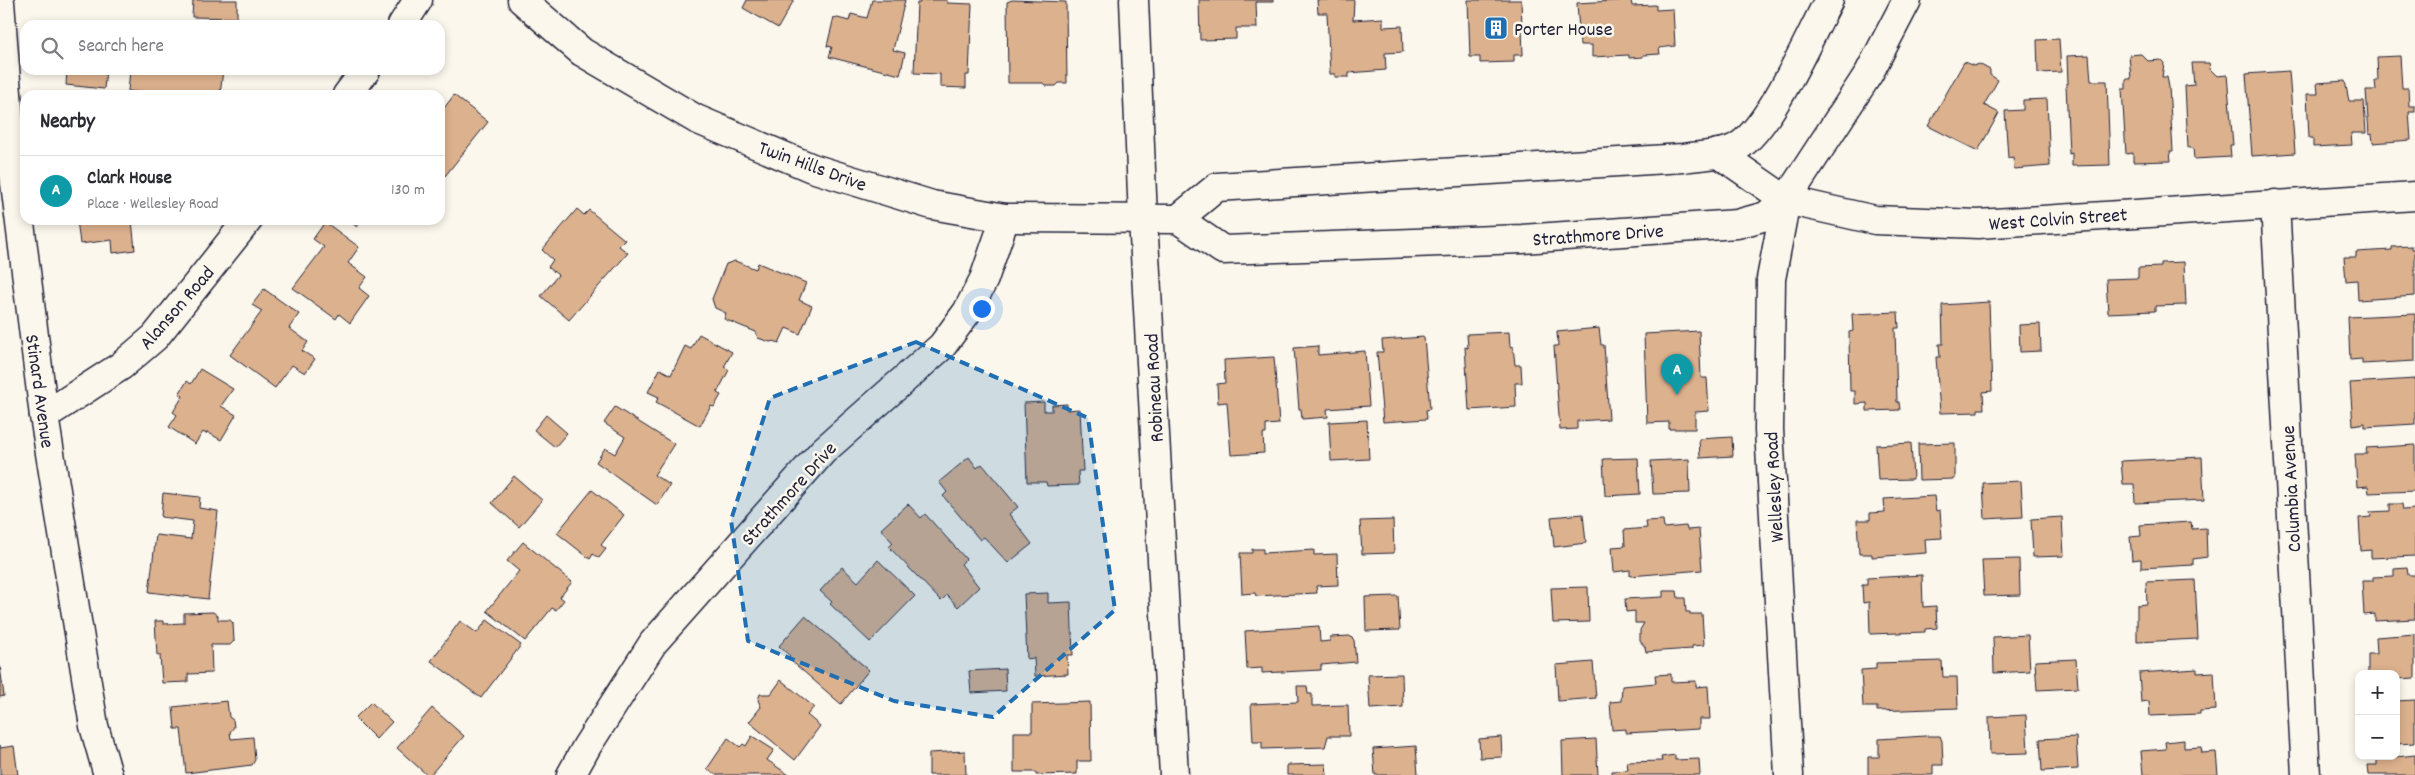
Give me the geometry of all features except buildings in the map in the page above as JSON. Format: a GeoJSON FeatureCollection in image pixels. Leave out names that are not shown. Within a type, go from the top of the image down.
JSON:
{"type":"FeatureCollection","features":[{"type":"Feature","properties":{"kind":"street"},"geometry":{"type":"LineString","coordinates":[[405,20],[418,0]]}},
{"type":"Feature","properties":{"kind":"street","name":"Twin Hills Drive"},"geometry":{"type":"LineString","coordinates":[[522,0],[582,52],[696,119],[812,168],[932,206],[1006,218],[1143,219]]}},
{"type":"Feature","properties":{"kind":"street","name":"Robineau Road"},"geometry":{"type":"LineString","coordinates":[[1134,0],[1143,219],[1174,775]]}},
{"type":"Feature","properties":{"kind":"street"},"geometry":{"type":"LineString","coordinates":[[1143,219],[1178,219],[1217,187],[1683,158],[1718,153],[1738,146],[1765,120],[1829,0]]}},
{"type":"Feature","properties":{"kind":"street","name":"Strathmore Drive"},"geometry":{"type":"LineString","coordinates":[[1178,219],[1223,250],[1522,239],[1737,224],[1766,216],[1786,200],[1870,73],[1907,0]]}},
{"type":"Feature","properties":{"kind":"street","name":"Stinard Avenue"},"geometry":{"type":"LineString","coordinates":[[0,2],[12,159],[20,223]]}},
{"type":"Feature","properties":{"kind":"street"},"geometry":{"type":"LineString","coordinates":[[351,90],[362,75]]}},
{"type":"Feature","properties":{"kind":"street","name":"West Colvin Street"},"geometry":{"type":"LineString","coordinates":[[1718,153],[1786,200],[1875,220],[1978,224],[2415,196]]}},
{"type":"Feature","properties":{"kind":"street","name":"Wellesley Road"},"geometry":{"type":"LineString","coordinates":[[1786,200],[1771,280],[1770,430],[1789,775]]}},
{"type":"Feature","properties":{"kind":"street","name":"Columbia Avenue"},"geometry":{"type":"LineString","coordinates":[[2275,204],[2306,775]]}},
{"type":"Feature","properties":{"kind":"street","name":"Strathmore Drive"},"geometry":{"type":"LineString","coordinates":[[571,775],[586,746],[653,643],[823,451],[942,346],[967,312],[984,280],[1006,218]]}},
{"type":"Feature","properties":{"kind":"street","name":"Stinard Avenue"},"geometry":{"type":"LineString","coordinates":[[20,225],[44,416],[94,726],[108,775]]}},
{"type":"Feature","properties":{"kind":"street","name":"Alanson Road"},"geometry":{"type":"LineString","coordinates":[[44,416],[120,366],[155,336],[244,225]]}},
{"type":"Feature","properties":{"kind":"highlighted area"},"geometry":{"type":"Polygon","coordinates":[[[916,342],[1088,418],[1115,610],[993,717],[894,701],[748,641],[731,520],[770,398],[916,342]]]}},
{"type":"Feature","properties":{"kind":"place","name":"Porter House"},"geometry":{"type":"Point","coordinates":[1496,28]}},
{"type":"Feature","properties":{"kind":"place","name":"Clark House"},"geometry":{"type":"Point","coordinates":[1677,395]}}]}
